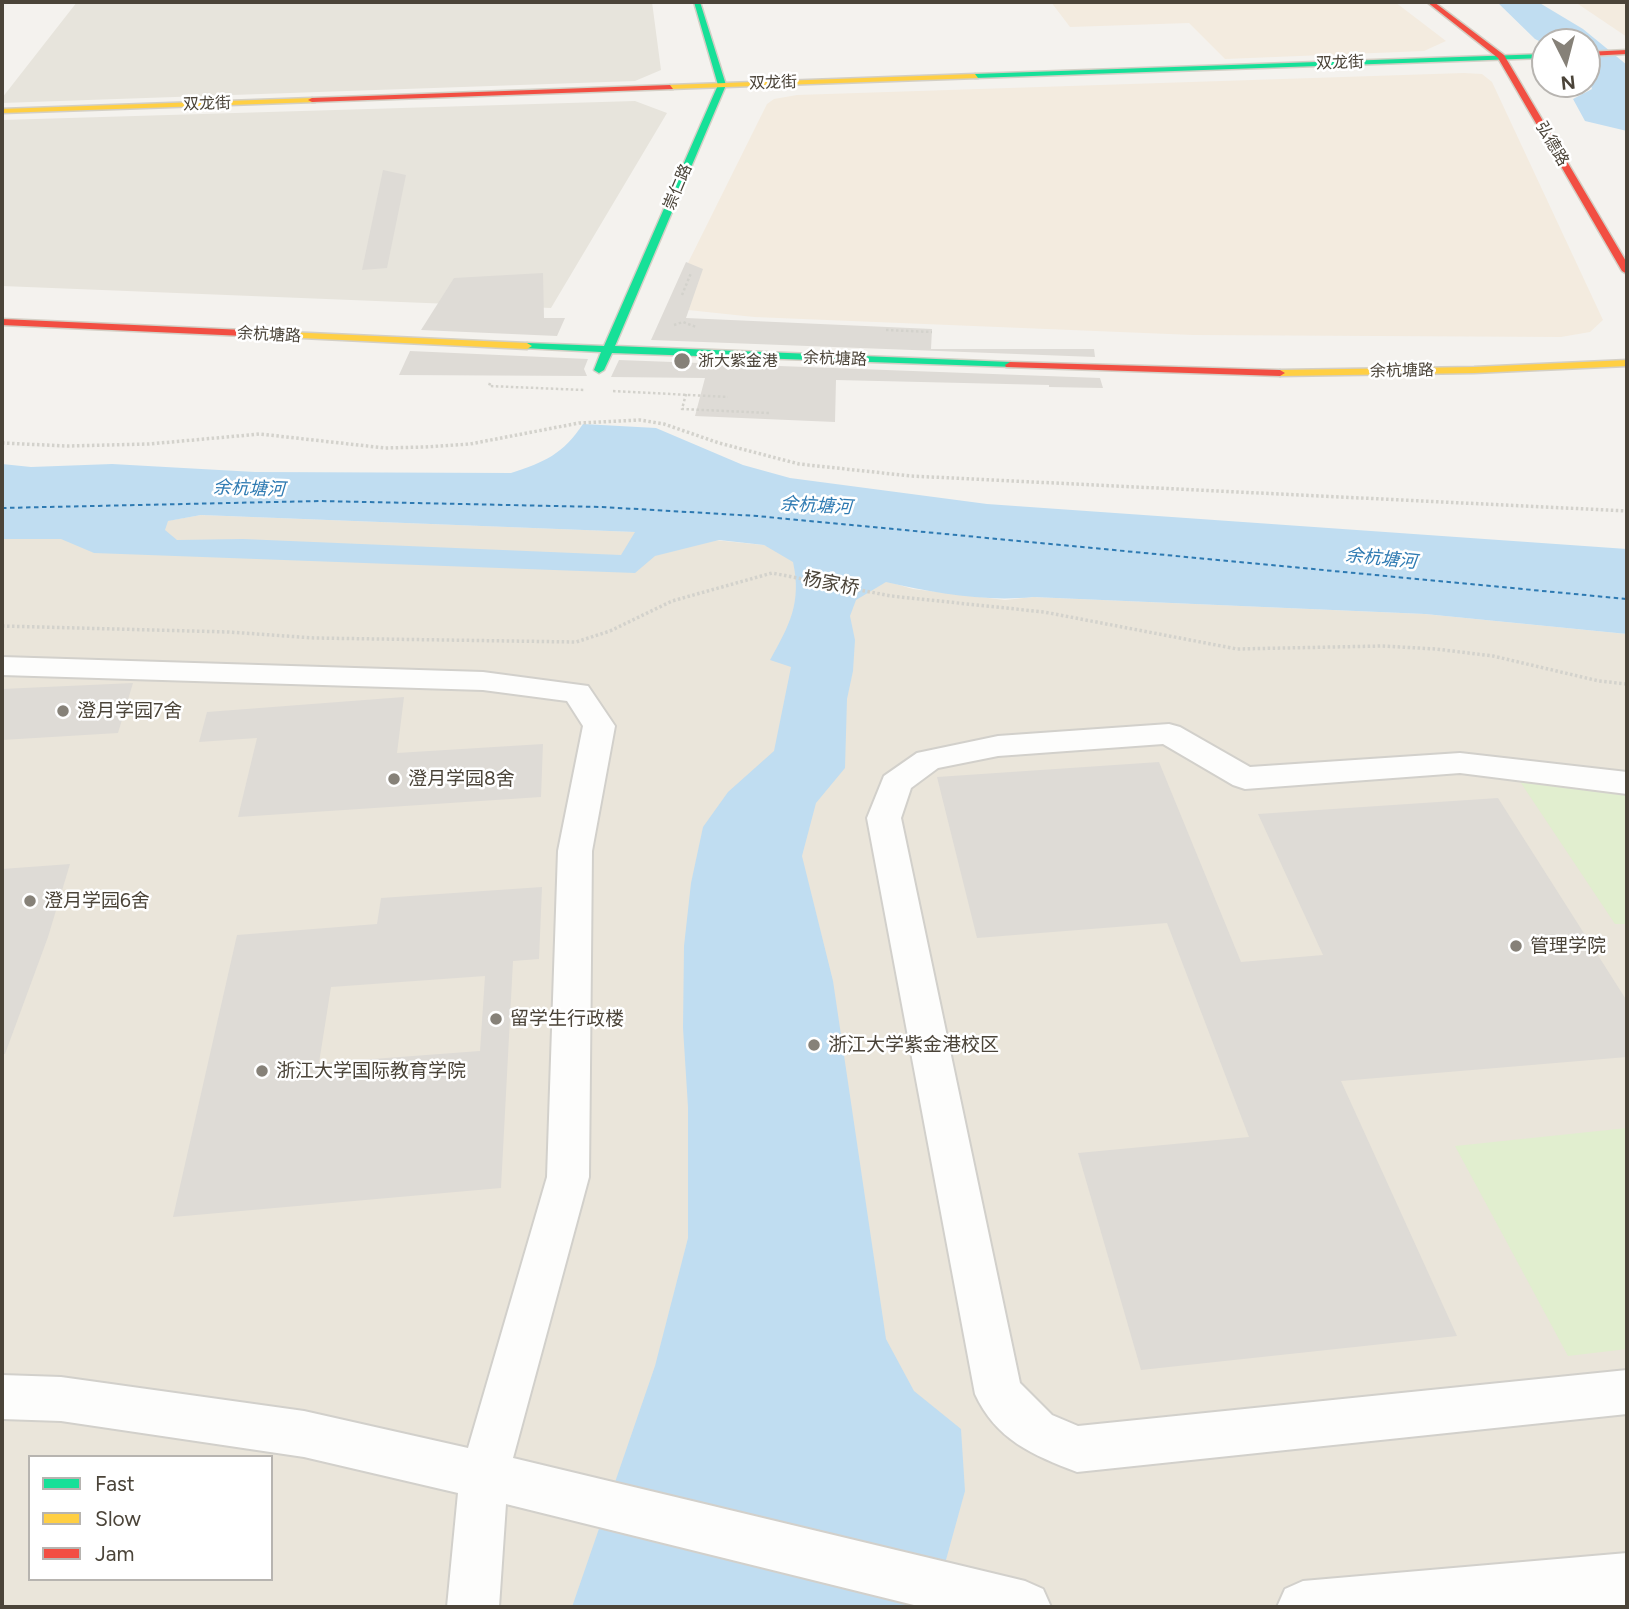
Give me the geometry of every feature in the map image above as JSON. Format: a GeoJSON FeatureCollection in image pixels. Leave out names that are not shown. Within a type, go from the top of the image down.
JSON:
{"type":"FeatureCollection","features":[{"type":"Feature","properties":{"kind":"street"},"geometry":{"type":"LineString","coordinates":[[697,2],[722,85]]}},
{"type":"Feature","properties":{"kind":"street","name":"弘德路"},"geometry":{"type":"LineString","coordinates":[[1430,2],[1501,57],[1627,271]]}},
{"type":"Feature","properties":{"kind":"street"},"geometry":{"type":"LineString","coordinates":[[1601,54],[1621,53]]}},
{"type":"Feature","properties":{"kind":"street","name":"双龙街"},"geometry":{"type":"LineString","coordinates":[[2,111],[1531,56]]}},
{"type":"Feature","properties":{"kind":"street","name":"崇仁路"},"geometry":{"type":"LineString","coordinates":[[599,370],[722,85]]}},
{"type":"Feature","properties":{"kind":"street","name":"余杭塘路"},"geometry":{"type":"LineString","coordinates":[[2,322],[1262,373],[1474,370],[1627,363]]}},
{"type":"Feature","properties":{"kind":"street"},"geometry":{"type":"LineString","coordinates":[[2,666],[483,681],[577,693],[599,726],[575,851],[568,1177],[484,1475],[473,1607]]}},
{"type":"Feature","properties":{"kind":"street"},"geometry":{"type":"LineString","coordinates":[[1627,783],[1460,763],[1245,778],[1169,734],[998,746],[928,760],[896,783],[884,818],[999,1394],[1035,1431],[1077,1449],[1627,1392]]}},
{"type":"Feature","properties":{"kind":"street"},"geometry":{"type":"LineString","coordinates":[[2,1397],[61,1399],[304,1434],[549,1490],[1012,1605]]}},
{"type":"Feature","properties":{"kind":"street"},"geometry":{"type":"LineString","coordinates":[[1318,1606],[1627,1579]]}},
{"type":"Feature","properties":{"kind":"path"},"geometry":{"type":"LineString","coordinates":[[682,295],[691,273]]}},
{"type":"Feature","properties":{"kind":"path"},"geometry":{"type":"LineString","coordinates":[[886,330],[932,332]]}},
{"type":"Feature","properties":{"kind":"path"},"geometry":{"type":"LineString","coordinates":[[687,393],[682,410],[769,413]]}},
{"type":"Feature","properties":{"kind":"path"},"geometry":{"type":"LineString","coordinates":[[2,443],[67,446],[149,444],[260,435],[385,448],[425,447],[470,444],[579,423],[640,420],[664,424],[761,455],[837,470],[911,476],[1627,511]]}},
{"type":"Feature","properties":{"kind":"path","name":"杨家桥"},"geometry":{"type":"LineString","coordinates":[[2,626],[70,630],[229,632],[314,638],[576,642],[610,631],[672,601],[772,573],[891,596],[1044,612],[1237,649],[1382,646],[1436,649],[1493,656],[1599,681],[1627,684]]}},
{"type":"Feature","properties":{"kind":"shaded area"},"geometry":{"type":"Polygon","coordinates":[[[77,2],[652,2],[661,70],[635,81],[2,103],[2,98],[77,2]]]}},
{"type":"Feature","properties":{"kind":"shaded area"},"geometry":{"type":"Polygon","coordinates":[[[1051,2],[1395,2],[1446,41],[1424,51],[1225,59],[1189,23],[1070,27],[1051,2]]]}},
{"type":"Feature","properties":{"kind":"shaded area"},"geometry":{"type":"Polygon","coordinates":[[[1575,2],[1627,2],[1627,37],[1575,2]]]}},
{"type":"Feature","properties":{"kind":"shaded area"},"geometry":{"type":"Polygon","coordinates":[[[1482,74],[1492,82],[1603,320],[1590,332],[1561,337],[1193,335],[754,317],[688,310],[673,293],[767,104],[774,99],[797,95],[1482,74]]]}},
{"type":"Feature","properties":{"kind":"shaded area"},"geometry":{"type":"Polygon","coordinates":[[[635,101],[667,113],[551,308],[2,286],[2,120],[635,101]]]}},
{"type":"Feature","properties":{"kind":"shaded area","name":"浙江大学紫金港校区"},"geometry":{"type":"Polygon","coordinates":[[[201,515],[636,532],[764,545],[913,589],[1005,600],[1033,597],[1425,614],[1627,634],[1627,1607],[2,1607],[2,539],[61,539],[201,515]]]}},
{"type":"Feature","properties":{"kind":"green space"},"geometry":{"type":"Polygon","coordinates":[[[1519,780],[1627,793],[1627,924],[1615,924],[1519,780]]]}},
{"type":"Feature","properties":{"kind":"green space"},"geometry":{"type":"Polygon","coordinates":[[[1627,1128],[1627,1349],[1568,1356],[1455,1146],[1627,1128]]]}},
{"type":"Feature","properties":{"kind":"water"},"geometry":{"type":"Polygon","coordinates":[[[1497,2],[1538,2],[1581,28],[1531,28],[1531,35],[1497,2]]]}},
{"type":"Feature","properties":{"kind":"water"},"geometry":{"type":"Polygon","coordinates":[[[1601,44],[1627,65],[1627,131],[1585,121],[1573,99],[1601,98],[1601,44]]]}},
{"type":"Feature","properties":{"kind":"water","name":"余杭塘河"},"geometry":{"type":"Polygon","coordinates":[[[583,424],[656,428],[743,465],[790,478],[987,504],[1627,549],[1627,634],[1425,614],[978,597],[886,582],[856,600],[850,616],[855,640],[853,671],[847,699],[845,768],[816,803],[802,856],[833,981],[886,1339],[914,1391],[961,1429],[965,1491],[933,1607],[572,1607],[655,1366],[688,1238],[688,1107],[683,1028],[684,946],[691,883],[703,827],[728,792],[774,751],[791,667],[770,660],[783,636],[795,602],[793,562],[764,545],[719,540],[655,556],[635,573],[94,553],[61,539],[2,539],[2,464],[31,467],[112,464],[255,472],[511,473],[552,456],[583,424]],[[201,515],[168,521],[165,530],[177,540],[243,539],[621,555],[635,532],[201,515]]]}},
{"type":"Feature","properties":{"kind":"building"},"geometry":{"type":"Polygon","coordinates":[[[383,170],[406,175],[387,268],[362,270],[383,170]]]}},
{"type":"Feature","properties":{"kind":"building"},"geometry":{"type":"Polygon","coordinates":[[[686,262],[703,269],[686,318],[932,329],[931,349],[1094,349],[1095,357],[651,340],[686,262]]]}},
{"type":"Feature","properties":{"kind":"building"},"geometry":{"type":"Polygon","coordinates":[[[543,273],[544,318],[565,318],[557,336],[421,330],[454,278],[543,273]]]}},
{"type":"Feature","properties":{"kind":"building"},"geometry":{"type":"Polygon","coordinates":[[[410,351],[588,359],[584,369],[587,376],[399,375],[410,351]]]}},
{"type":"Feature","properties":{"kind":"building"},"geometry":{"type":"Polygon","coordinates":[[[619,360],[1100,378],[1103,388],[836,380],[835,422],[695,416],[705,378],[611,377],[619,360]]]}},
{"type":"Feature","properties":{"kind":"building","name":"澄月学园7舍"},"geometry":{"type":"Polygon","coordinates":[[[133,683],[118,733],[2,740],[2,689],[133,683]]]}},
{"type":"Feature","properties":{"kind":"building","name":"澄月学园8舍"},"geometry":{"type":"Polygon","coordinates":[[[404,697],[397,753],[543,744],[541,797],[238,817],[257,738],[199,742],[207,712],[404,697]]]}},
{"type":"Feature","properties":{"kind":"building"},"geometry":{"type":"Polygon","coordinates":[[[1159,762],[1241,962],[1323,955],[1258,814],[1498,798],[1627,1001],[1627,1057],[1341,1081],[1457,1336],[1141,1370],[1078,1153],[1249,1137],[1167,923],[977,938],[937,777],[1159,762]]]}},
{"type":"Feature","properties":{"kind":"building"},"geometry":{"type":"Polygon","coordinates":[[[70,864],[48,937],[5,1054],[2,1054],[2,869],[70,864]]]}},
{"type":"Feature","properties":{"kind":"building","name":"浙江大学国际教育学院"},"geometry":{"type":"Polygon","coordinates":[[[542,887],[539,959],[513,961],[501,1188],[173,1217],[237,935],[377,924],[381,898],[542,887]],[[485,976],[331,987],[319,1063],[480,1051],[485,976]]]}},
{"type":"Feature","properties":{"kind":"ferry route"},"geometry":{"type":"LineString","coordinates":[[2,508],[320,501],[602,507],[757,516],[1627,599]]}},
{"type":"Feature","properties":{"kind":"traffic: fast"},"geometry":{"type":"LineString","coordinates":[[599,370],[722,85],[697,2]]}},
{"type":"Feature","properties":{"kind":"traffic: fast"},"geometry":{"type":"LineString","coordinates":[[975,76],[1531,56]]}},
{"type":"Feature","properties":{"kind":"traffic: fast"},"geometry":{"type":"LineString","coordinates":[[527,346],[1010,365]]}},
{"type":"Feature","properties":{"kind":"traffic: slow"},"geometry":{"type":"LineString","coordinates":[[670,87],[975,76]]}},
{"type":"Feature","properties":{"kind":"traffic: slow"},"geometry":{"type":"LineString","coordinates":[[2,111],[312,100]]}},
{"type":"Feature","properties":{"kind":"traffic: slow"},"geometry":{"type":"LineString","coordinates":[[244,333],[527,346]]}},
{"type":"Feature","properties":{"kind":"traffic: slow"},"geometry":{"type":"LineString","coordinates":[[1280,373],[1474,370],[1627,363]]}},
{"type":"Feature","properties":{"kind":"traffic: jam"},"geometry":{"type":"LineString","coordinates":[[1430,2],[1501,57],[1627,271]]}},
{"type":"Feature","properties":{"kind":"traffic: jam"},"geometry":{"type":"LineString","coordinates":[[1601,53],[1627,52]]}},
{"type":"Feature","properties":{"kind":"traffic: jam"},"geometry":{"type":"LineString","coordinates":[[312,100],[670,87]]}},
{"type":"Feature","properties":{"kind":"traffic: jam"},"geometry":{"type":"LineString","coordinates":[[2,322],[244,333]]}},
{"type":"Feature","properties":{"kind":"traffic: jam"},"geometry":{"type":"LineString","coordinates":[[1010,365],[1280,373]]}},
{"type":"Feature","properties":{"kind":"place","name":"浙大紫金港"},"geometry":{"type":"Point","coordinates":[682,361]}},
{"type":"Feature","properties":{"kind":"place","name":"澄月学园7舍"},"geometry":{"type":"Point","coordinates":[63,711]}},
{"type":"Feature","properties":{"kind":"place","name":"澄月学园8舍"},"geometry":{"type":"Point","coordinates":[394,779]}},
{"type":"Feature","properties":{"kind":"place","name":"澄月学园6舍"},"geometry":{"type":"Point","coordinates":[30,901]}},
{"type":"Feature","properties":{"kind":"place","name":"管理学院"},"geometry":{"type":"Point","coordinates":[1516,946]}},
{"type":"Feature","properties":{"kind":"place","name":"留学生行政楼"},"geometry":{"type":"Point","coordinates":[496,1019]}},
{"type":"Feature","properties":{"kind":"place","name":"浙江大学紫金港校区"},"geometry":{"type":"Point","coordinates":[814,1045]}},
{"type":"Feature","properties":{"kind":"place","name":"浙江大学国际教育学院"},"geometry":{"type":"Point","coordinates":[262,1071]}}]}
